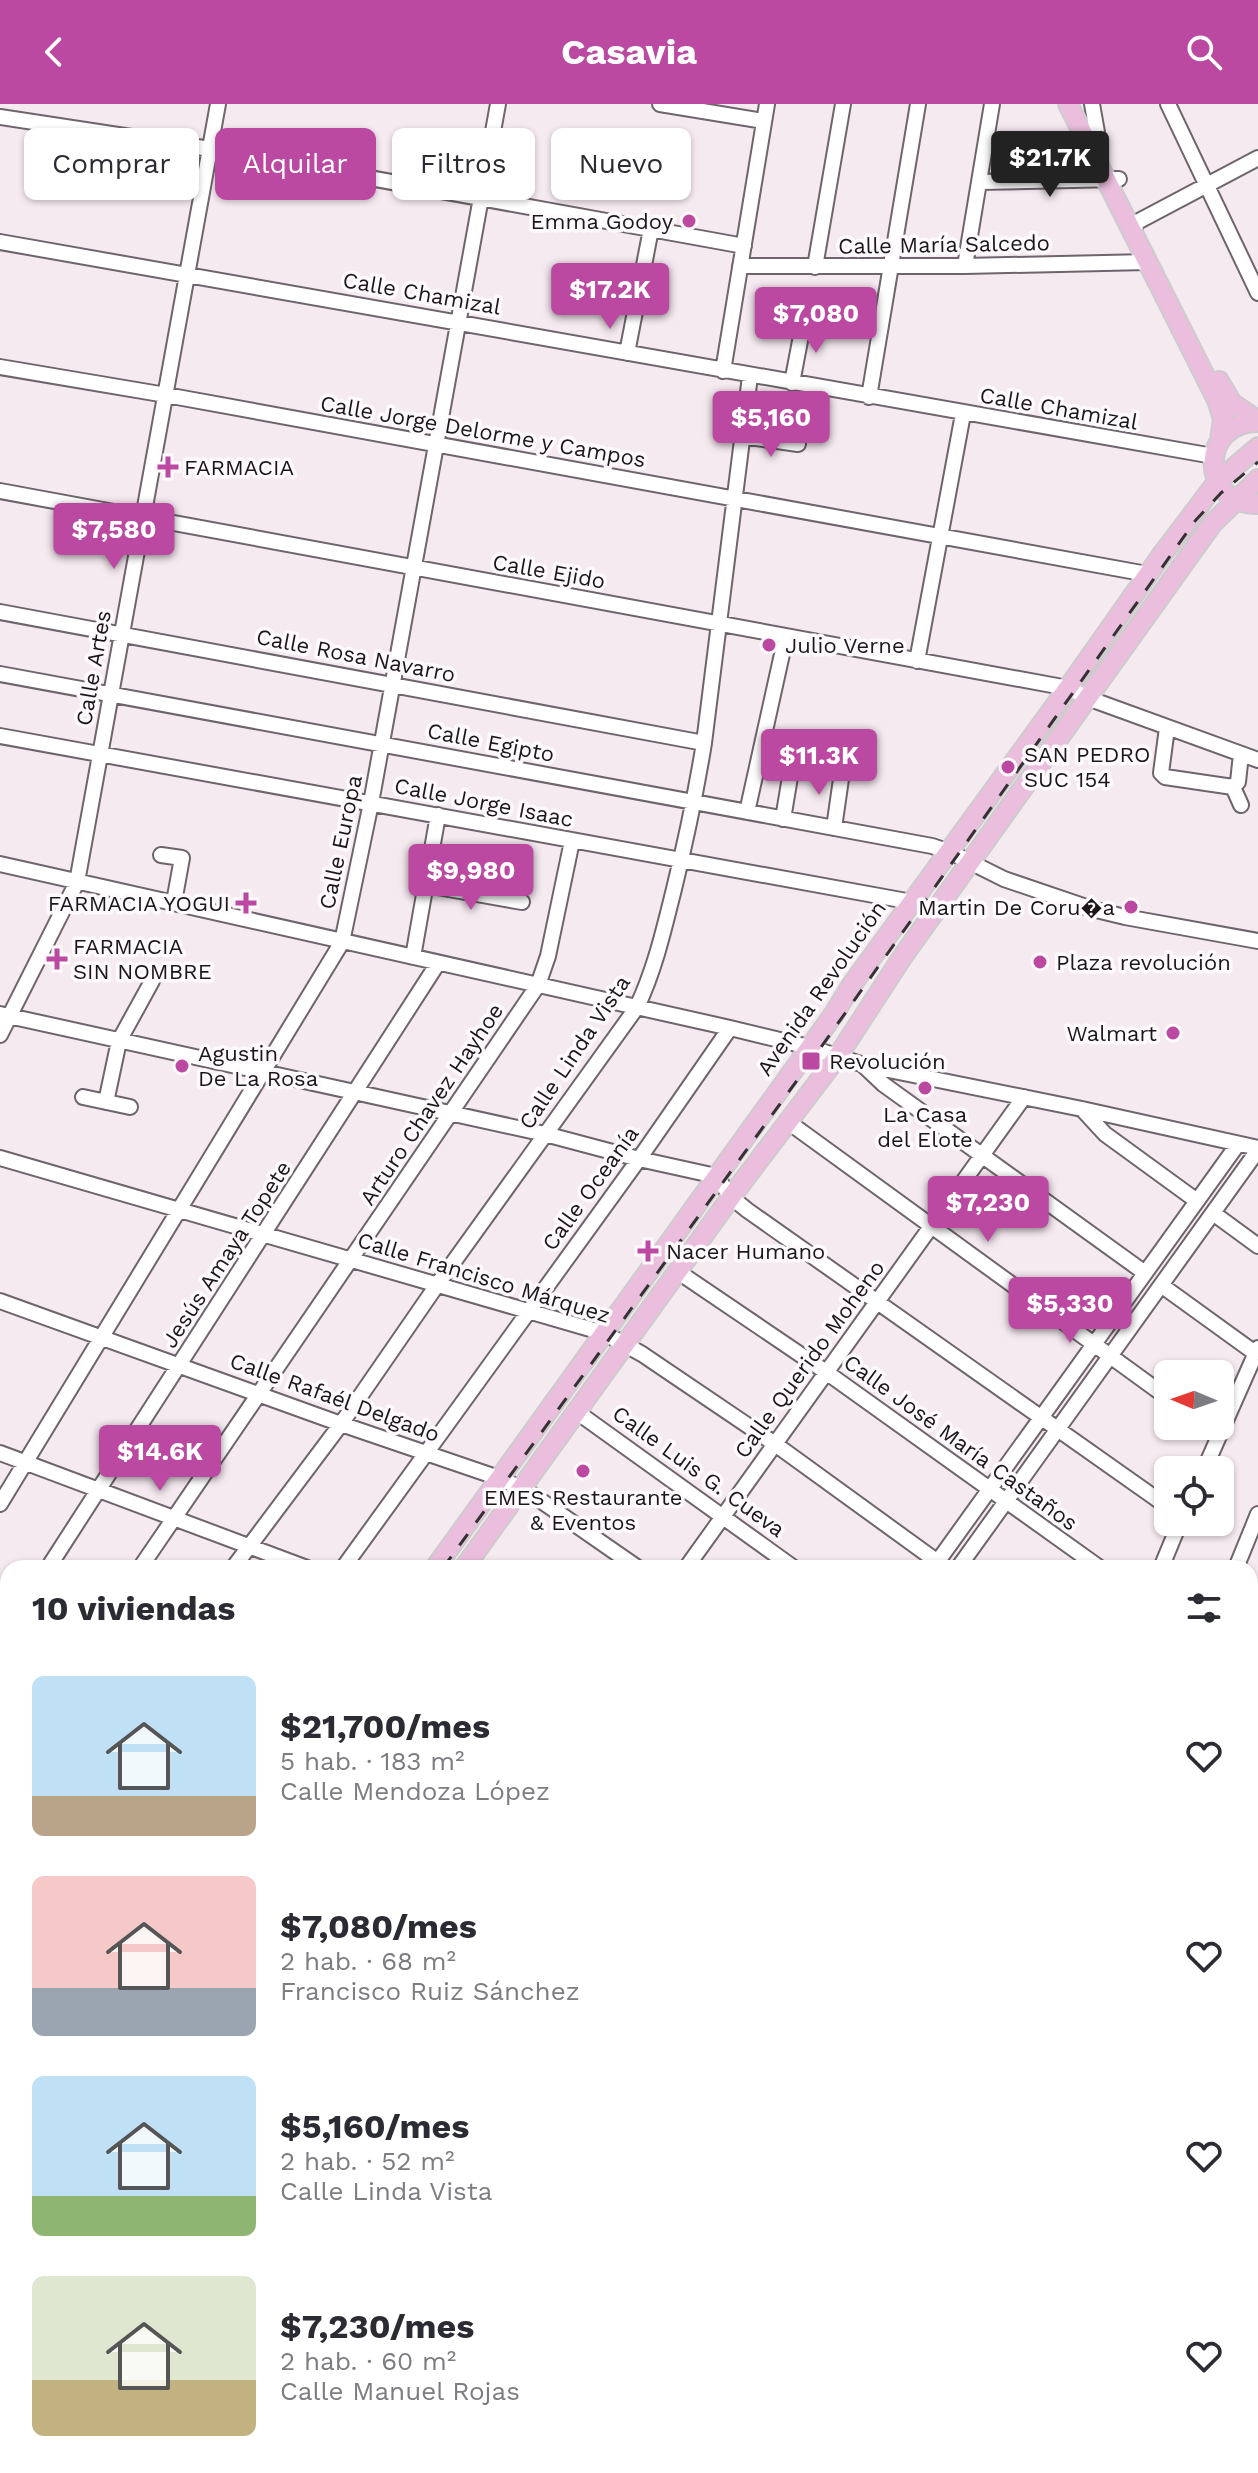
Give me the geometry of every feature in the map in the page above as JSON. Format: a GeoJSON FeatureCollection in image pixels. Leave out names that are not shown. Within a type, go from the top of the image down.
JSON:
{"type":"FeatureCollection","features":[{"type":"Feature","properties":{"kind":"main road"},"geometry":{"type":"LineString","coordinates":[[1068,104],[1113,179],[1226,395],[1239,410],[1258,421]]}},
{"type":"Feature","properties":{"kind":"main road"},"geometry":{"type":"LineString","coordinates":[[1082,104],[1113,179]]}},
{"type":"Feature","properties":{"kind":"main road"},"geometry":{"type":"LineString","coordinates":[[1136,225],[1148,262],[1217,400],[1223,419],[1213,470],[1217,482],[1236,500],[1258,504]]}},
{"type":"Feature","properties":{"kind":"main road"},"geometry":{"type":"LineString","coordinates":[[1217,448],[1233,428],[1258,421]]}},
{"type":"Feature","properties":{"kind":"main road","name":"Avenida Revolución"},"geometry":{"type":"LineString","coordinates":[[441,1560],[1147,574],[1217,482],[1258,447]]}},
{"type":"Feature","properties":{"kind":"main road"},"geometry":{"type":"LineString","coordinates":[[470,1560],[731,1197],[838,1056],[903,956],[1212,524],[1258,479]]}},
{"type":"Feature","properties":{"kind":"street","name":"Calle Artes"},"geometry":{"type":"LineString","coordinates":[[0,1035],[5,1016],[77,882],[218,104]]}},
{"type":"Feature","properties":{"kind":"street","name":"Calle Europa"},"geometry":{"type":"LineString","coordinates":[[494,128],[498,104]]}},
{"type":"Feature","properties":{"kind":"street"},"geometry":{"type":"LineString","coordinates":[[660,104],[764,121]]}},
{"type":"Feature","properties":{"kind":"street"},"geometry":{"type":"LineString","coordinates":[[723,371],[767,104]]}},
{"type":"Feature","properties":{"kind":"street"},"geometry":{"type":"LineString","coordinates":[[815,267],[843,104]]}},
{"type":"Feature","properties":{"kind":"street"},"geometry":{"type":"LineString","coordinates":[[869,397],[918,104]]}},
{"type":"Feature","properties":{"kind":"street"},"geometry":{"type":"LineString","coordinates":[[965,266],[992,104]]}},
{"type":"Feature","properties":{"kind":"street"},"geometry":{"type":"LineString","coordinates":[[1092,104],[1098,138]]}},
{"type":"Feature","properties":{"kind":"street"},"geometry":{"type":"LineString","coordinates":[[1168,104],[1258,293]]}},
{"type":"Feature","properties":{"kind":"street"},"geometry":{"type":"LineString","coordinates":[[3,115],[392,183]]}},
{"type":"Feature","properties":{"kind":"street"},"geometry":{"type":"LineString","coordinates":[[1136,225],[1258,158]]}},
{"type":"Feature","properties":{"kind":"street"},"geometry":{"type":"LineString","coordinates":[[980,182],[1113,179]]}},
{"type":"Feature","properties":{"kind":"street","name":"Calle Europa"},"geometry":{"type":"LineString","coordinates":[[0,1504],[342,942],[371,803],[481,200]]}},
{"type":"Feature","properties":{"kind":"street"},"geometry":{"type":"LineString","coordinates":[[487,200],[744,246]]}},
{"type":"Feature","properties":{"kind":"street"},"geometry":{"type":"LineString","coordinates":[[627,353],[651,229]]}},
{"type":"Feature","properties":{"kind":"street","name":"Calle Chamizal"},"geometry":{"type":"LineString","coordinates":[[0,242],[188,273],[963,414],[1217,448]]}},
{"type":"Feature","properties":{"kind":"street","name":"Calle María Salcedo"},"geometry":{"type":"LineString","coordinates":[[740,266],[892,267],[1148,262]]}},
{"type":"Feature","properties":{"kind":"street"},"geometry":{"type":"LineString","coordinates":[[605,287],[639,293]]}},
{"type":"Feature","properties":{"kind":"street"},"geometry":{"type":"LineString","coordinates":[[792,383],[804,320]]}},
{"type":"Feature","properties":{"kind":"street","name":"Calle Jorge Delorme y Campos"},"geometry":{"type":"LineString","coordinates":[[0,367],[1147,574]]}},
{"type":"Feature","properties":{"kind":"street","name":"Calle Linda Vista"},"geometry":{"type":"LineString","coordinates":[[239,1560],[341,1424],[637,1007],[649,981],[695,802],[750,376]]}},
{"type":"Feature","properties":{"kind":"street"},"geometry":{"type":"LineString","coordinates":[[917,661],[963,414]]}},
{"type":"Feature","properties":{"kind":"street"},"geometry":{"type":"LineString","coordinates":[[742,436],[798,444]]}},
{"type":"Feature","properties":{"kind":"street","name":"Calle Ejido"},"geometry":{"type":"LineString","coordinates":[[0,491],[1068,688],[1088,699],[1258,760]]}},
{"type":"Feature","properties":{"kind":"street","name":"Calle Rosa Navarro"},"geometry":{"type":"LineString","coordinates":[[0,612],[704,743]]}},
{"type":"Feature","properties":{"kind":"street"},"geometry":{"type":"LineString","coordinates":[[747,812],[786,636]]}},
{"type":"Feature","properties":{"kind":"street","name":"Calle Egipto"},"geometry":{"type":"LineString","coordinates":[[0,674],[932,846],[1004,879],[1092,909],[1258,941]]}},
{"type":"Feature","properties":{"kind":"street"},"geometry":{"type":"LineString","coordinates":[[1167,728],[1161,773],[1165,777],[1233,787]]}},
{"type":"Feature","properties":{"kind":"street","name":"Calle Jorge Isaac"},"geometry":{"type":"LineString","coordinates":[[0,736],[912,902]]}},
{"type":"Feature","properties":{"kind":"street"},"geometry":{"type":"LineString","coordinates":[[1233,787],[1238,782],[1241,754]]}},
{"type":"Feature","properties":{"kind":"street"},"geometry":{"type":"LineString","coordinates":[[783,819],[792,765]]}},
{"type":"Feature","properties":{"kind":"street"},"geometry":{"type":"LineString","coordinates":[[834,828],[842,772]]}},
{"type":"Feature","properties":{"kind":"street"},"geometry":{"type":"LineString","coordinates":[[1233,787],[1241,805]]}},
{"type":"Feature","properties":{"kind":"street"},"geometry":{"type":"LineString","coordinates":[[413,957],[438,815]]}},
{"type":"Feature","properties":{"kind":"street","name":"Arturo Chavez Hayhoe"},"geometry":{"type":"LineString","coordinates":[[146,1560],[538,985],[548,956],[572,841]]}},
{"type":"Feature","properties":{"kind":"street"},"geometry":{"type":"LineString","coordinates":[[161,855],[182,858],[174,902]]}},
{"type":"Feature","properties":{"kind":"street"},"geometry":{"type":"LineString","coordinates":[[0,864],[730,1028],[809,1047],[864,1065],[1082,1109],[1258,1149],[964,1560]]}},
{"type":"Feature","properties":{"kind":"street"},"geometry":{"type":"LineString","coordinates":[[426,885],[522,902]]}},
{"type":"Feature","properties":{"kind":"street","name":"Jesús Amaya Topete"},"geometry":{"type":"LineString","coordinates":[[53,1560],[438,963]]}},
{"type":"Feature","properties":{"kind":"street"},"geometry":{"type":"LineString","coordinates":[[106,1102],[119,1041],[152,981]]}},
{"type":"Feature","properties":{"kind":"street"},"geometry":{"type":"LineString","coordinates":[[5,1016],[545,1134],[716,1176],[731,1197],[1154,1497]]}},
{"type":"Feature","properties":{"kind":"street","name":"Calle Oceanía"},"geometry":{"type":"LineString","coordinates":[[349,1560],[730,1028]]}},
{"type":"Feature","properties":{"kind":"street"},"geometry":{"type":"LineString","coordinates":[[864,1065],[883,1084],[1145,1273]]}},
{"type":"Feature","properties":{"kind":"street"},"geometry":{"type":"LineString","coordinates":[[83,1097],[130,1107]]}},
{"type":"Feature","properties":{"kind":"street","name":"Calle Querido Moheno"},"geometry":{"type":"LineString","coordinates":[[692,1560],[1024,1097]]}},
{"type":"Feature","properties":{"kind":"street"},"geometry":{"type":"LineString","coordinates":[[1082,1109],[1105,1134],[1197,1201]]}},
{"type":"Feature","properties":{"kind":"street"},"geometry":{"type":"LineString","coordinates":[[787,1121],[1154,1388]]}},
{"type":"Feature","properties":{"kind":"street"},"geometry":{"type":"LineString","coordinates":[[943,1560],[1041,1417],[1238,1144]]}},
{"type":"Feature","properties":{"kind":"street","name":"Calle Francisco Márquez"},"geometry":{"type":"LineString","coordinates":[[0,1158],[604,1333],[775,1444],[931,1560]]}},
{"type":"Feature","properties":{"kind":"street"},"geometry":{"type":"LineString","coordinates":[[1213,1213],[1258,1246]]}},
{"type":"Feature","properties":{"kind":"street","name":"Calle José María Castaños"},"geometry":{"type":"LineString","coordinates":[[677,1271],[826,1372],[1089,1560]]}},
{"type":"Feature","properties":{"kind":"street"},"geometry":{"type":"LineString","coordinates":[[1161,1285],[1257,1351],[1234,1393]]}},
{"type":"Feature","properties":{"kind":"street","name":"Calle Rafaél Delgado"},"geometry":{"type":"LineString","coordinates":[[0,1301],[499,1478],[522,1488],[626,1560]]}},
{"type":"Feature","properties":{"kind":"street","name":"Calle Luis G. Cueva"},"geometry":{"type":"LineString","coordinates":[[577,1412],[783,1560]]}},
{"type":"Feature","properties":{"kind":"street"},"geometry":{"type":"LineString","coordinates":[[0,1453],[285,1560]]}},
{"type":"Feature","properties":{"kind":"street"},"geometry":{"type":"LineString","coordinates":[[1239,1560],[1258,1514]]}},
{"type":"Feature","properties":{"kind":"street"},"geometry":{"type":"LineString","coordinates":[[1164,1560],[1174,1536]]}},
{"type":"Feature","properties":{"kind":"railway"},"geometry":{"type":"LineString","coordinates":[[449,1560],[814,1057],[1195,521],[1221,493],[1258,462]]}},
{"type":"Feature","properties":{"kind":"place","name":"Emma Godoy"},"geometry":{"type":"Point","coordinates":[689,221]}},
{"type":"Feature","properties":{"kind":"place","name":"FARMACIA"},"geometry":{"type":"Point","coordinates":[168,467]}},
{"type":"Feature","properties":{"kind":"place","name":"Julio Verne"},"geometry":{"type":"Point","coordinates":[769,645]}},
{"type":"Feature","properties":{"kind":"place","name":"SAN PEDRO SUC 154"},"geometry":{"type":"Point","coordinates":[1008,767]}},
{"type":"Feature","properties":{"kind":"place","name":"FARMACIA YOGUI"},"geometry":{"type":"Point","coordinates":[246,903]}},
{"type":"Feature","properties":{"kind":"place","name":"Martin De Coru�a"},"geometry":{"type":"Point","coordinates":[1131,907]}},
{"type":"Feature","properties":{"kind":"place","name":"FARMACIA SIN NOMBRE"},"geometry":{"type":"Point","coordinates":[57,959]}},
{"type":"Feature","properties":{"kind":"place","name":"Plaza revolución"},"geometry":{"type":"Point","coordinates":[1040,962]}},
{"type":"Feature","properties":{"kind":"place","name":"Walmart"},"geometry":{"type":"Point","coordinates":[1173,1033]}},
{"type":"Feature","properties":{"kind":"place","name":"Revolución"},"geometry":{"type":"Point","coordinates":[811,1061]}},
{"type":"Feature","properties":{"kind":"place","name":"Agustin De La Rosa"},"geometry":{"type":"Point","coordinates":[182,1066]}},
{"type":"Feature","properties":{"kind":"place","name":"La Casa del Elote"},"geometry":{"type":"Point","coordinates":[925,1088]}},
{"type":"Feature","properties":{"kind":"place","name":"Nacer Humano"},"geometry":{"type":"Point","coordinates":[648,1251]}},
{"type":"Feature","properties":{"kind":"place","name":"EMES Restaurante & Eventos"},"geometry":{"type":"Point","coordinates":[583,1471]}}]}
